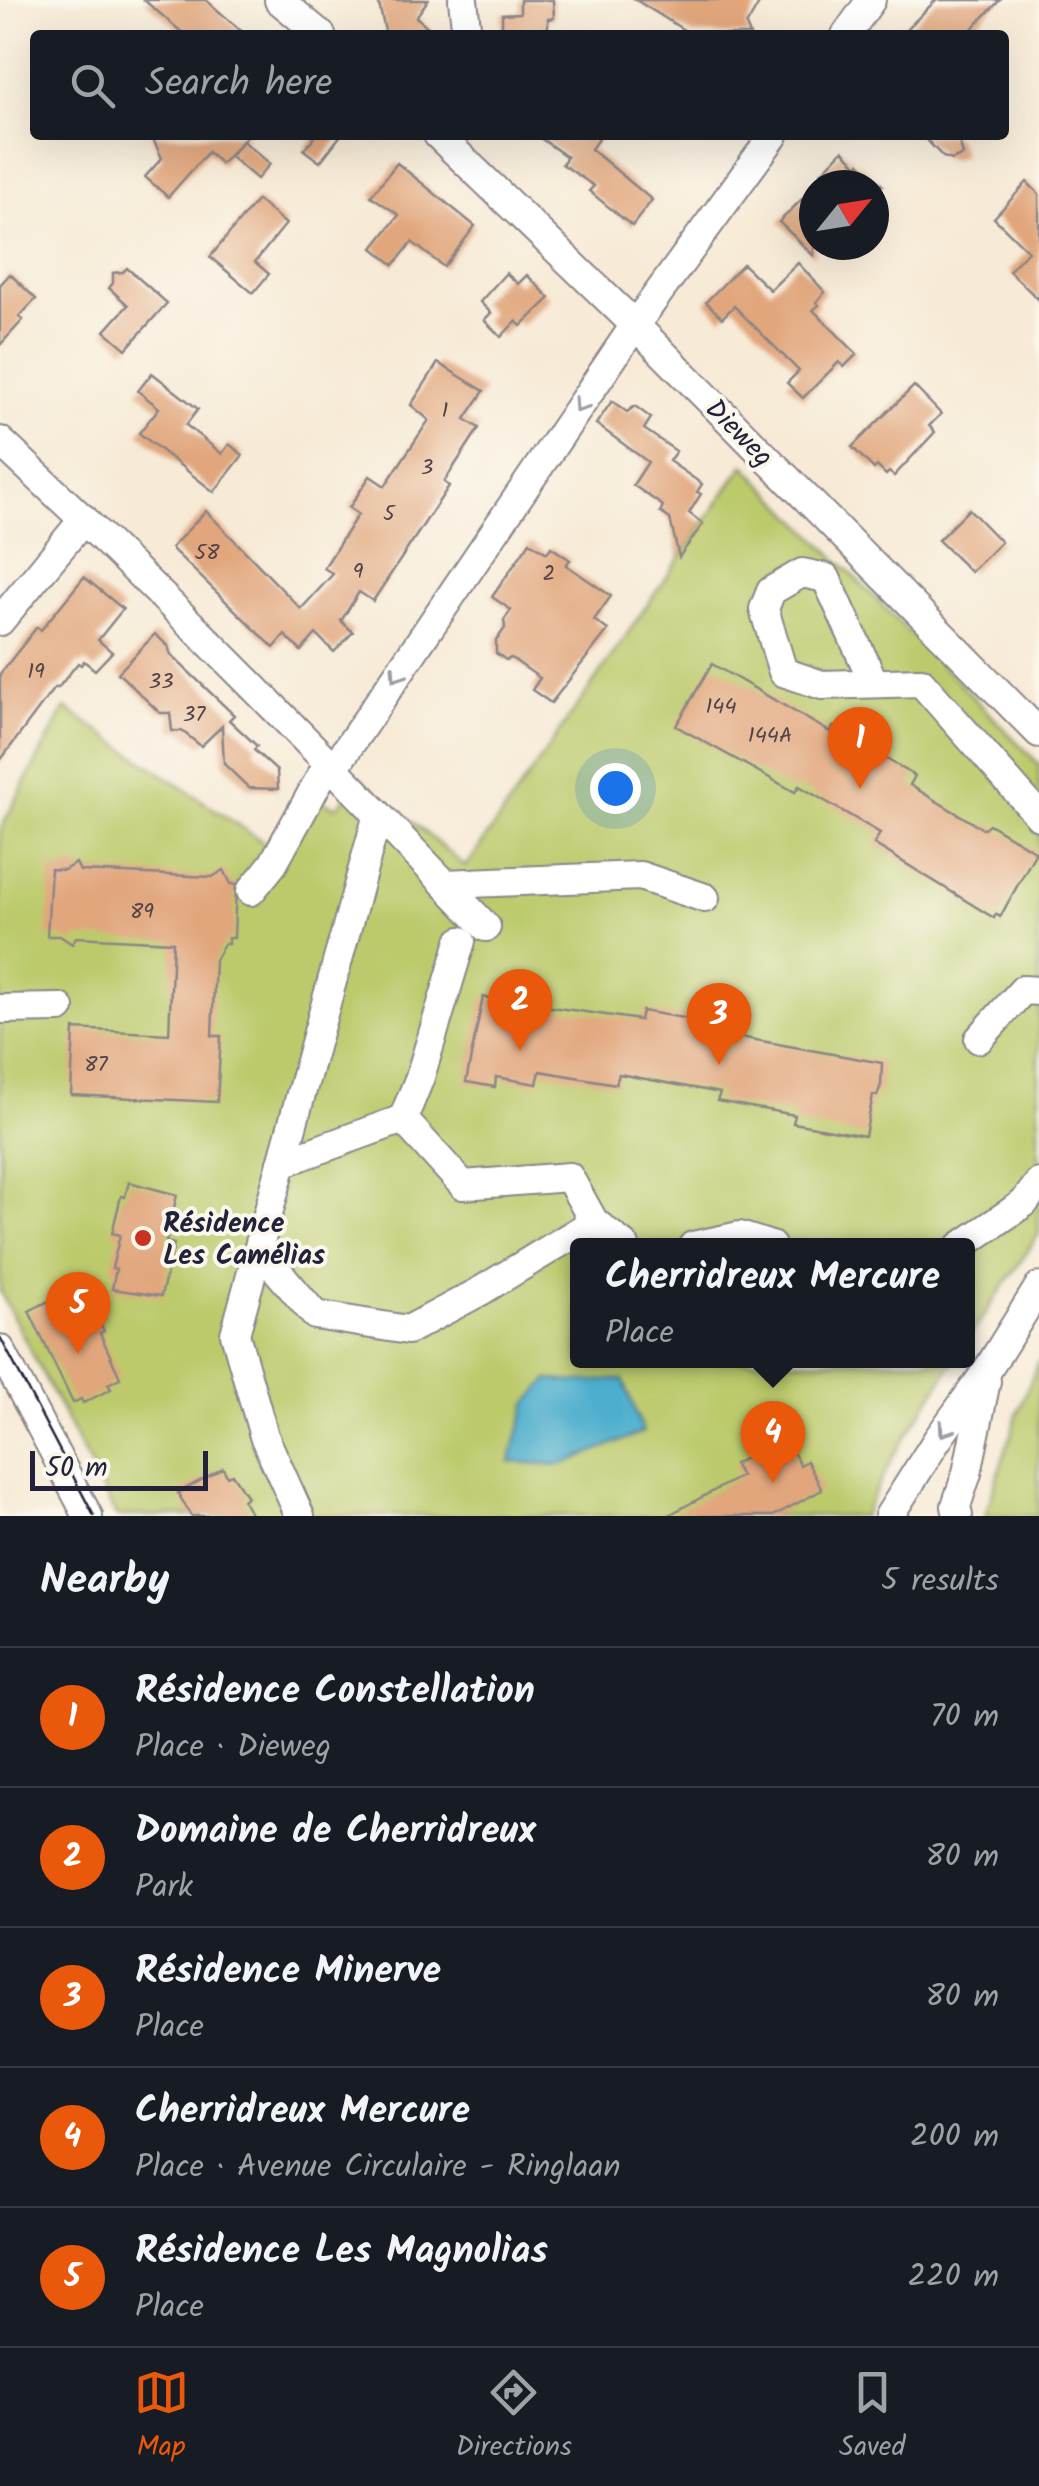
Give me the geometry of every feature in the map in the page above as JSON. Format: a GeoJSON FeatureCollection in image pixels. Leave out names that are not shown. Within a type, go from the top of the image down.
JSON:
{"type":"FeatureCollection","features":[{"type":"Feature","properties":{"kind":"street"},"geometry":{"type":"LineString","coordinates":[[279,0],[314,30]]}},
{"type":"Feature","properties":{"kind":"street"},"geometry":{"type":"LineString","coordinates":[[463,0],[466,30]]}},
{"type":"Feature","properties":{"kind":"street"},"geometry":{"type":"LineString","coordinates":[[850,30],[871,0]]}},
{"type":"Feature","properties":{"kind":"street","name":"Dieweg"},"geometry":{"type":"LineString","coordinates":[[443,140],[635,325],[1039,733]]}},
{"type":"Feature","properties":{"kind":"street"},"geometry":{"type":"LineString","coordinates":[[251,891],[273,864],[332,765],[635,325],[770,140]]}},
{"type":"Feature","properties":{"kind":"street"},"geometry":{"type":"LineString","coordinates":[[0,441],[332,765],[486,927]]}},
{"type":"Feature","properties":{"kind":"street"},"geometry":{"type":"LineString","coordinates":[[0,621],[84,519]]}},
{"type":"Feature","properties":{"kind":"street"},"geometry":{"type":"LineString","coordinates":[[874,683],[826,578],[802,573],[771,592],[764,609],[783,672],[822,685],[922,682],[1039,816]]}},
{"type":"Feature","properties":{"kind":"street"},"geometry":{"type":"LineString","coordinates":[[300,1516],[264,1436],[235,1334],[378,814]]}},
{"type":"Feature","properties":{"kind":"street"},"geometry":{"type":"LineString","coordinates":[[446,884],[640,876],[706,898]]}},
{"type":"Feature","properties":{"kind":"street"},"geometry":{"type":"LineString","coordinates":[[282,1163],[403,1119],[420,1077],[460,941]]}},
{"type":"Feature","properties":{"kind":"street"},"geometry":{"type":"LineString","coordinates":[[979,1039],[1023,990],[1039,991]]}},
{"type":"Feature","properties":{"kind":"street"},"geometry":{"type":"LineString","coordinates":[[0,1009],[60,1008]]}},
{"type":"Feature","properties":{"kind":"street"},"geometry":{"type":"LineString","coordinates":[[403,1119],[462,1185],[569,1176],[594,1222],[615,1238]]}},
{"type":"Feature","properties":{"kind":"street"},"geometry":{"type":"LineString","coordinates":[[973,1238],[1024,1203],[1039,1182]]}},
{"type":"Feature","properties":{"kind":"street"},"geometry":{"type":"LineString","coordinates":[[259,1249],[315,1316],[408,1330],[594,1222]]}},
{"type":"Feature","properties":{"kind":"street"},"geometry":{"type":"LineString","coordinates":[[898,1505],[1039,1287]]}},
{"type":"Feature","properties":{"kind":"street"},"geometry":{"type":"LineString","coordinates":[[0,1350],[88,1516]]}},
{"type":"Feature","properties":{"kind":"street"},"geometry":{"type":"LineString","coordinates":[[898,1505],[930,1490],[957,1511],[988,1370]]}},
{"type":"Feature","properties":{"kind":"green space"},"geometry":{"type":"Polygon","coordinates":[[[744,465],[1039,764],[1039,1234],[975,1329],[975,1238],[570,1238],[570,1368],[950,1368],[894,1455],[863,1516],[116,1516],[0,1291],[0,830],[65,708],[266,844],[307,790],[337,807],[361,779],[466,867],[744,465]]]}},
{"type":"Feature","properties":{"kind":"green space"},"geometry":{"type":"Polygon","coordinates":[[[1039,1360],[1039,1516],[985,1516],[1018,1412],[1039,1360]]]}},
{"type":"Feature","properties":{"kind":"water"},"geometry":{"type":"Polygon","coordinates":[[[623,1379],[643,1432],[561,1465],[510,1462],[527,1404],[548,1380],[623,1379]]]}},
{"type":"Feature","properties":{"kind":"building"},"geometry":{"type":"Polygon","coordinates":[[[144,0],[206,0],[240,30],[179,30],[144,0]]]}},
{"type":"Feature","properties":{"kind":"building"},"geometry":{"type":"Polygon","coordinates":[[[378,0],[428,0],[416,17],[431,30],[385,30],[378,0]]]}},
{"type":"Feature","properties":{"kind":"building"},"geometry":{"type":"Polygon","coordinates":[[[520,0],[553,0],[554,18],[548,19],[548,30],[502,30],[502,14],[520,13],[520,0]]]}},
{"type":"Feature","properties":{"kind":"building"},"geometry":{"type":"Polygon","coordinates":[[[636,0],[761,0],[746,26],[748,30],[684,30],[636,0]]]}},
{"type":"Feature","properties":{"kind":"building"},"geometry":{"type":"Polygon","coordinates":[[[936,0],[1000,0],[971,30],[906,30],[936,0]]]}},
{"type":"Feature","properties":{"kind":"building"},"geometry":{"type":"Polygon","coordinates":[[[153,140],[243,140],[221,164],[208,152],[168,197],[145,177],[162,158],[153,140]]]}},
{"type":"Feature","properties":{"kind":"building"},"geometry":{"type":"Polygon","coordinates":[[[312,140],[337,140],[320,162],[304,150],[312,140]]]}},
{"type":"Feature","properties":{"kind":"building"},"geometry":{"type":"Polygon","coordinates":[[[543,140],[597,140],[591,149],[652,200],[632,226],[589,191],[594,186],[562,164],[567,157],[543,140]]]}},
{"type":"Feature","properties":{"kind":"building"},"geometry":{"type":"Polygon","coordinates":[[[927,140],[959,141],[963,155],[952,160],[943,157],[927,140]]]}},
{"type":"Feature","properties":{"kind":"building"},"geometry":{"type":"Polygon","coordinates":[[[243,141],[270,164],[257,179],[230,156],[243,141]]]}},
{"type":"Feature","properties":{"kind":"building"},"geometry":{"type":"Polygon","coordinates":[[[843,150],[867,170],[824,170],[843,150]]]}},
{"type":"Feature","properties":{"kind":"building"},"geometry":{"type":"Polygon","coordinates":[[[397,163],[475,226],[444,267],[412,242],[394,265],[373,248],[399,215],[371,196],[397,163]]]}},
{"type":"Feature","properties":{"kind":"building"},"geometry":{"type":"Polygon","coordinates":[[[1027,182],[1039,194],[1039,300],[1009,271],[1028,251],[994,218],[1027,182]]]}},
{"type":"Feature","properties":{"kind":"building"},"geometry":{"type":"Polygon","coordinates":[[[257,200],[286,224],[255,262],[269,274],[253,293],[210,257],[257,200]]]}},
{"type":"Feature","properties":{"kind":"building"},"geometry":{"type":"Polygon","coordinates":[[[799,202],[799,241],[779,222],[799,202]]]}},
{"type":"Feature","properties":{"kind":"building"},"geometry":{"type":"Polygon","coordinates":[[[798,263],[825,292],[813,310],[857,354],[844,367],[839,362],[803,398],[787,383],[799,371],[734,306],[722,318],[706,302],[743,264],[770,290],[798,263]]]}},
{"type":"Feature","properties":{"kind":"building"},"geometry":{"type":"Polygon","coordinates":[[[127,268],[167,303],[126,349],[105,331],[128,305],[109,288],[113,273],[127,268]]]}},
{"type":"Feature","properties":{"kind":"building"},"geometry":{"type":"Polygon","coordinates":[[[506,273],[518,284],[527,275],[550,298],[521,326],[516,321],[501,337],[484,320],[491,313],[480,302],[506,273]]]}},
{"type":"Feature","properties":{"kind":"building"},"geometry":{"type":"Polygon","coordinates":[[[10,274],[36,299],[0,345],[0,285],[10,274]]]}},
{"type":"Feature","properties":{"kind":"building"},"geometry":{"type":"Polygon","coordinates":[[[438,363],[484,391],[465,419],[479,428],[444,482],[449,486],[373,601],[359,592],[341,621],[353,632],[334,652],[316,634],[301,651],[285,635],[274,648],[171,548],[206,511],[301,609],[333,574],[324,568],[358,514],[349,508],[370,476],[385,486],[429,420],[411,405],[438,363]]]}},
{"type":"Feature","properties":{"kind":"building"},"geometry":{"type":"Polygon","coordinates":[[[152,373],[198,409],[186,425],[222,454],[229,444],[243,455],[214,492],[139,433],[159,408],[138,391],[152,373]]]}},
{"type":"Feature","properties":{"kind":"building"},"geometry":{"type":"Polygon","coordinates":[[[914,386],[941,414],[929,426],[935,432],[894,476],[889,472],[886,475],[852,447],[914,386]]]}},
{"type":"Feature","properties":{"kind":"building"},"geometry":{"type":"Polygon","coordinates":[[[612,401],[627,412],[635,406],[651,418],[644,429],[676,451],[669,461],[702,484],[697,492],[701,494],[689,513],[703,524],[679,557],[670,519],[660,512],[663,506],[633,485],[648,462],[596,424],[612,401]]]}},
{"type":"Feature","properties":{"kind":"building"},"geometry":{"type":"Polygon","coordinates":[[[969,509],[1001,542],[971,572],[938,540],[969,509]]]}},
{"type":"Feature","properties":{"kind":"building"},"geometry":{"type":"Polygon","coordinates":[[[530,542],[547,553],[551,547],[570,560],[566,565],[611,596],[594,620],[608,630],[551,703],[532,690],[540,678],[511,658],[506,660],[496,653],[496,641],[511,610],[492,597],[530,542]]]}},
{"type":"Feature","properties":{"kind":"building"},"geometry":{"type":"Polygon","coordinates":[[[84,577],[123,609],[98,640],[112,652],[95,670],[84,661],[78,663],[54,688],[0,761],[0,674],[84,577]]]}},
{"type":"Feature","properties":{"kind":"building"},"geometry":{"type":"Polygon","coordinates":[[[155,634],[168,646],[171,655],[234,715],[229,720],[277,771],[278,789],[249,788],[224,764],[222,726],[201,746],[182,731],[172,731],[170,713],[160,713],[118,673],[155,634]]]}},
{"type":"Feature","properties":{"kind":"building"},"geometry":{"type":"Polygon","coordinates":[[[712,664],[830,732],[833,727],[915,776],[910,785],[983,829],[989,824],[1036,852],[1000,917],[996,914],[994,918],[874,844],[880,833],[799,786],[795,792],[676,726],[712,664]]]}},
{"type":"Feature","properties":{"kind":"building"},"geometry":{"type":"Polygon","coordinates":[[[76,863],[80,871],[212,877],[224,870],[231,884],[236,884],[234,938],[228,938],[228,944],[224,944],[215,960],[212,1036],[221,1036],[217,1102],[71,1095],[74,1029],[169,1034],[173,942],[76,937],[72,944],[60,936],[47,936],[51,869],[64,870],[76,863]]]}},
{"type":"Feature","properties":{"kind":"building"},"geometry":{"type":"Polygon","coordinates":[[[483,997],[640,1020],[642,1011],[725,1025],[723,1034],[882,1063],[881,1085],[877,1096],[873,1095],[865,1136],[793,1123],[795,1115],[717,1101],[720,1093],[619,1074],[616,1084],[540,1071],[537,1084],[496,1077],[495,1087],[466,1082],[483,997]]]}},
{"type":"Feature","properties":{"kind":"building","name":"Résidence Les Camélias"},"geometry":{"type":"Polygon","coordinates":[[[129,1182],[177,1195],[166,1242],[174,1244],[161,1296],[112,1289],[116,1269],[112,1268],[120,1235],[112,1233],[121,1196],[125,1197],[129,1182]]]}},
{"type":"Feature","properties":{"kind":"building"},"geometry":{"type":"Polygon","coordinates":[[[53,1299],[64,1322],[91,1308],[104,1331],[100,1333],[120,1378],[108,1384],[111,1389],[83,1403],[81,1399],[73,1403],[29,1311],[53,1299]]]}},
{"type":"Feature","properties":{"kind":"building"},"geometry":{"type":"Polygon","coordinates":[[[785,1437],[800,1465],[807,1461],[822,1490],[773,1516],[667,1516],[741,1476],[734,1464],[785,1437]]]}},
{"type":"Feature","properties":{"kind":"building"},"geometry":{"type":"Polygon","coordinates":[[[223,1468],[227,1476],[232,1474],[247,1497],[243,1500],[252,1516],[191,1516],[178,1493],[223,1468]]]}},
{"type":"Feature","properties":{"kind":"tram line"},"geometry":{"type":"LineString","coordinates":[[0,1337],[94,1516]]}},
{"type":"Feature","properties":{"kind":"place","name":"Résidence Constellation"},"geometry":{"type":"Point","coordinates":[860,789]}},
{"type":"Feature","properties":{"kind":"place","name":"Domaine de Cherridreux"},"geometry":{"type":"Point","coordinates":[520,1051]}},
{"type":"Feature","properties":{"kind":"place","name":"Résidence Minerve"},"geometry":{"type":"Point","coordinates":[719,1065]}},
{"type":"Feature","properties":{"kind":"place","name":"Résidence Les Camélias"},"geometry":{"type":"Point","coordinates":[143,1238]}},
{"type":"Feature","properties":{"kind":"place","name":"Résidence Les Magnolias"},"geometry":{"type":"Point","coordinates":[78,1354]}},
{"type":"Feature","properties":{"kind":"place","name":"Cherridreux Mercure"},"geometry":{"type":"Point","coordinates":[773,1483]}}]}
